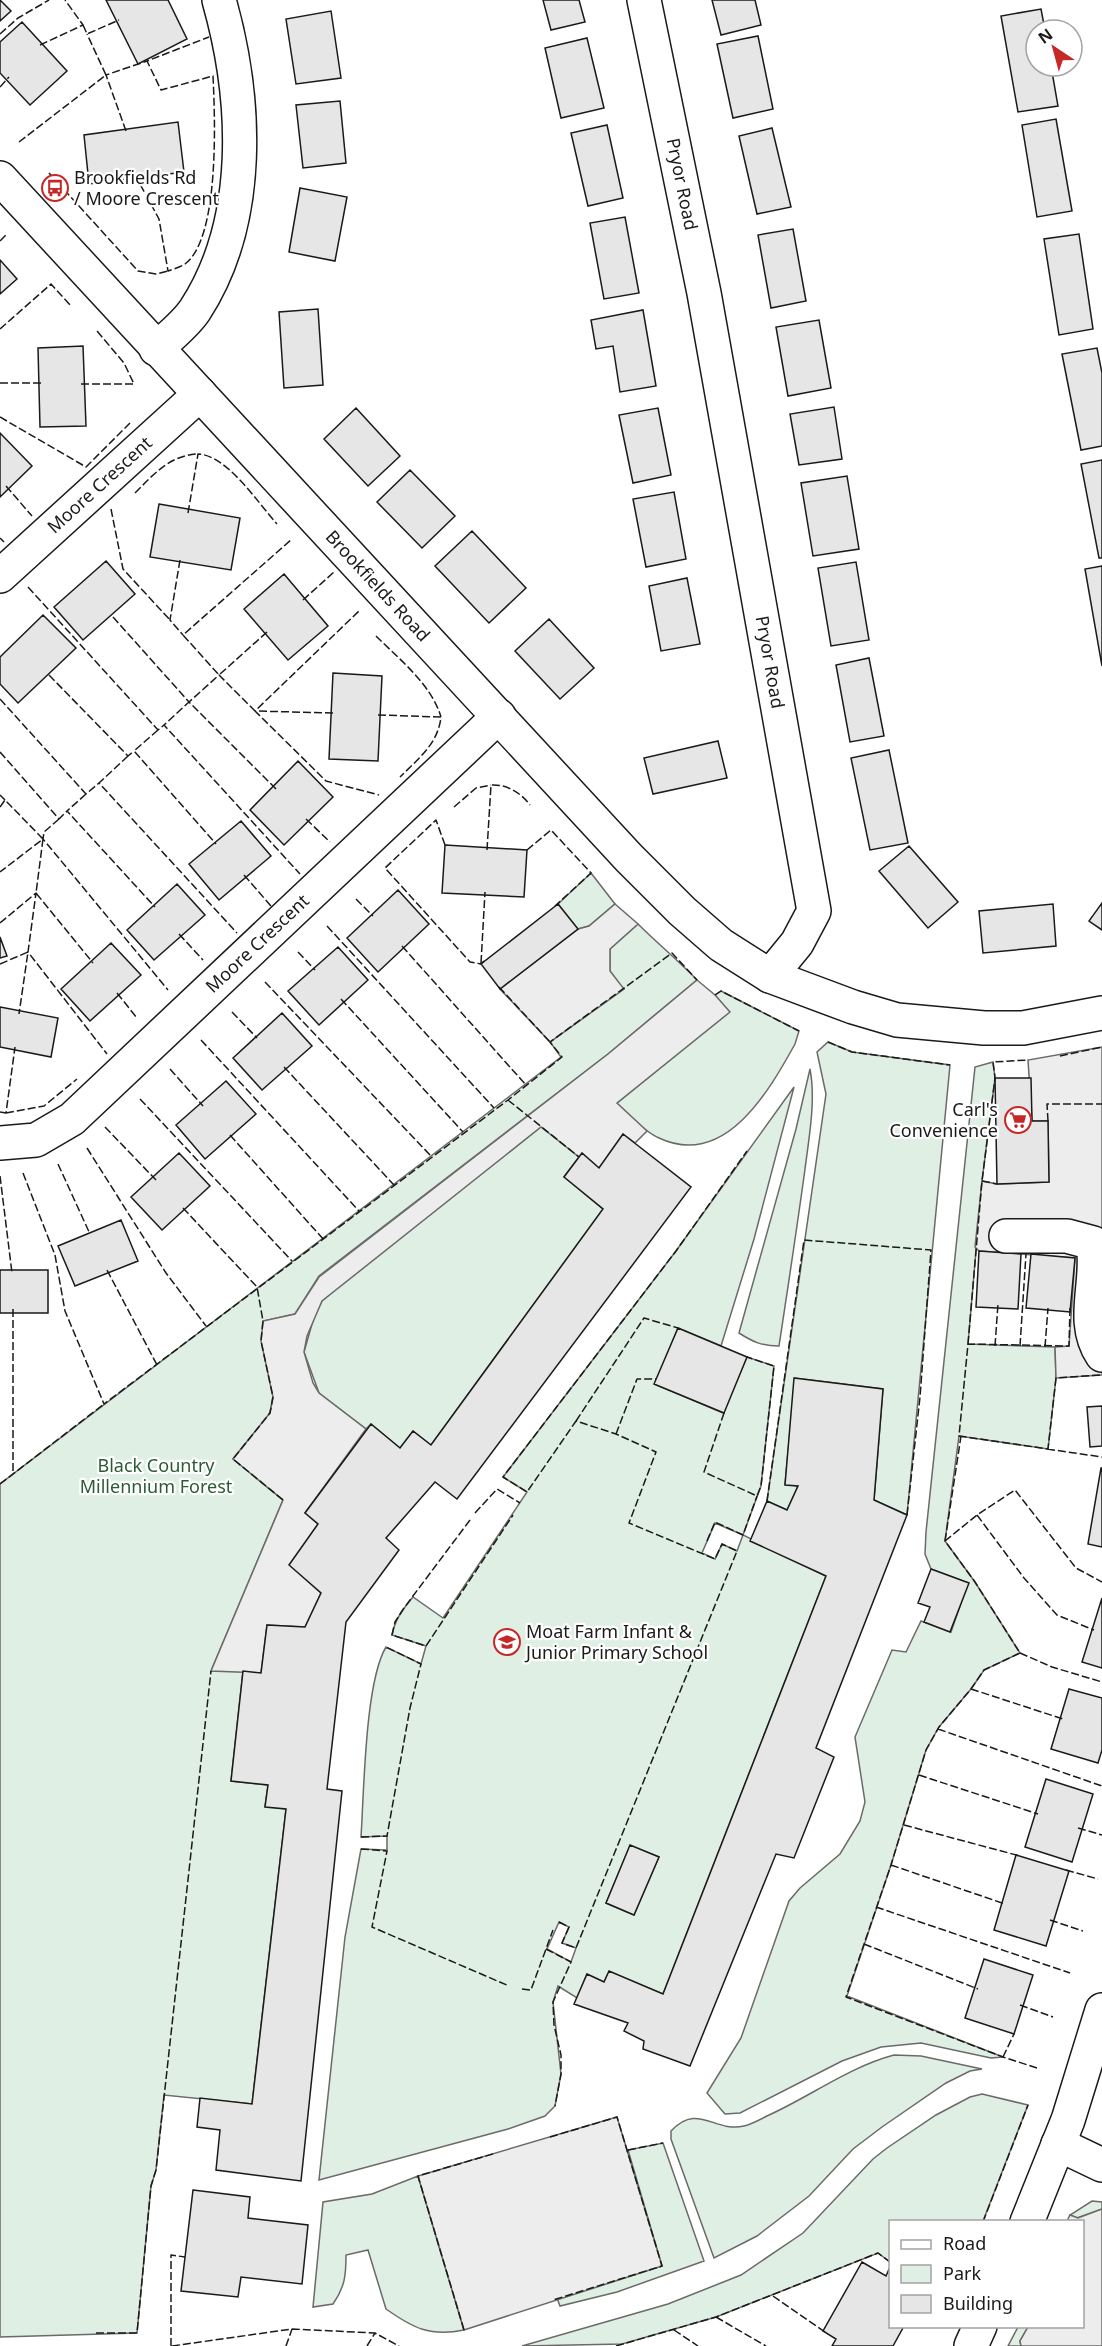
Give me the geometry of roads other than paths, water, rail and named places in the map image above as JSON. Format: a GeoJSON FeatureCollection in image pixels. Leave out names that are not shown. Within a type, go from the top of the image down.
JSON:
{"type":"FeatureCollection","features":[{"type":"Feature","properties":{"kind":"street"},"geometry":{"type":"LineString","coordinates":[[156,349],[194,312],[211,281],[223,249],[235,198],[240,130],[235,76],[219,0]]}},
{"type":"Feature","properties":{"kind":"street","name":"Pryor Road"},"geometry":{"type":"LineString","coordinates":[[644,0],[704,293],[814,911],[797,943],[770,976]]}},
{"type":"Feature","properties":{"kind":"street","name":"Brookfields Road"},"geometry":{"type":"LineString","coordinates":[[0,178],[657,888],[721,945],[770,976]]}},
{"type":"Feature","properties":{"kind":"street","name":"Moore Crescent"},"geometry":{"type":"LineString","coordinates":[[0,576],[200,394]]}},
{"type":"Feature","properties":{"kind":"street","name":"Moore Crescent"},"geometry":{"type":"LineString","coordinates":[[0,1143],[36,1140],[72,1119],[499,716]]}},
{"type":"Feature","properties":{"kind":"street"},"geometry":{"type":"LineString","coordinates":[[770,976],[853,1007],[897,1020],[984,1028],[1023,1028],[1102,1013]]}},
{"type":"Feature","properties":{"kind":"street"},"geometry":{"type":"LineString","coordinates":[[1006,1236],[1067,1236],[1094,1243],[1094,1287],[1090,1329],[1095,1345],[1102,1356]]}},
{"type":"Feature","properties":{"kind":"street"},"geometry":{"type":"LineString","coordinates":[[1028,2220],[1058,2144],[1102,2010]]}},
{"type":"Feature","properties":{"kind":"street"},"geometry":{"type":"LineString","coordinates":[[1058,2144],[1102,2165]]}},
{"type":"Feature","properties":{"kind":"street"},"geometry":{"type":"LineString","coordinates":[[971,2346],[979,2328]]}},
{"type":"Feature","properties":{"kind":"place","name":"Brookfields Rd / Moore Crescent"},"geometry":{"type":"Point","coordinates":[55,188]}},
{"type":"Feature","properties":{"kind":"place","name":"Carl's Convenience"},"geometry":{"type":"Point","coordinates":[1018,1120]}},
{"type":"Feature","properties":{"kind":"place","name":"Moat Farm Infant & Junior Primary School"},"geometry":{"type":"Point","coordinates":[507,1642]}},
{"type":"Feature","properties":{"kind":"park label","name":"Black Country Millennium Forest"},"geometry":{"type":"Point","coordinates":[156,1476]}}]}
